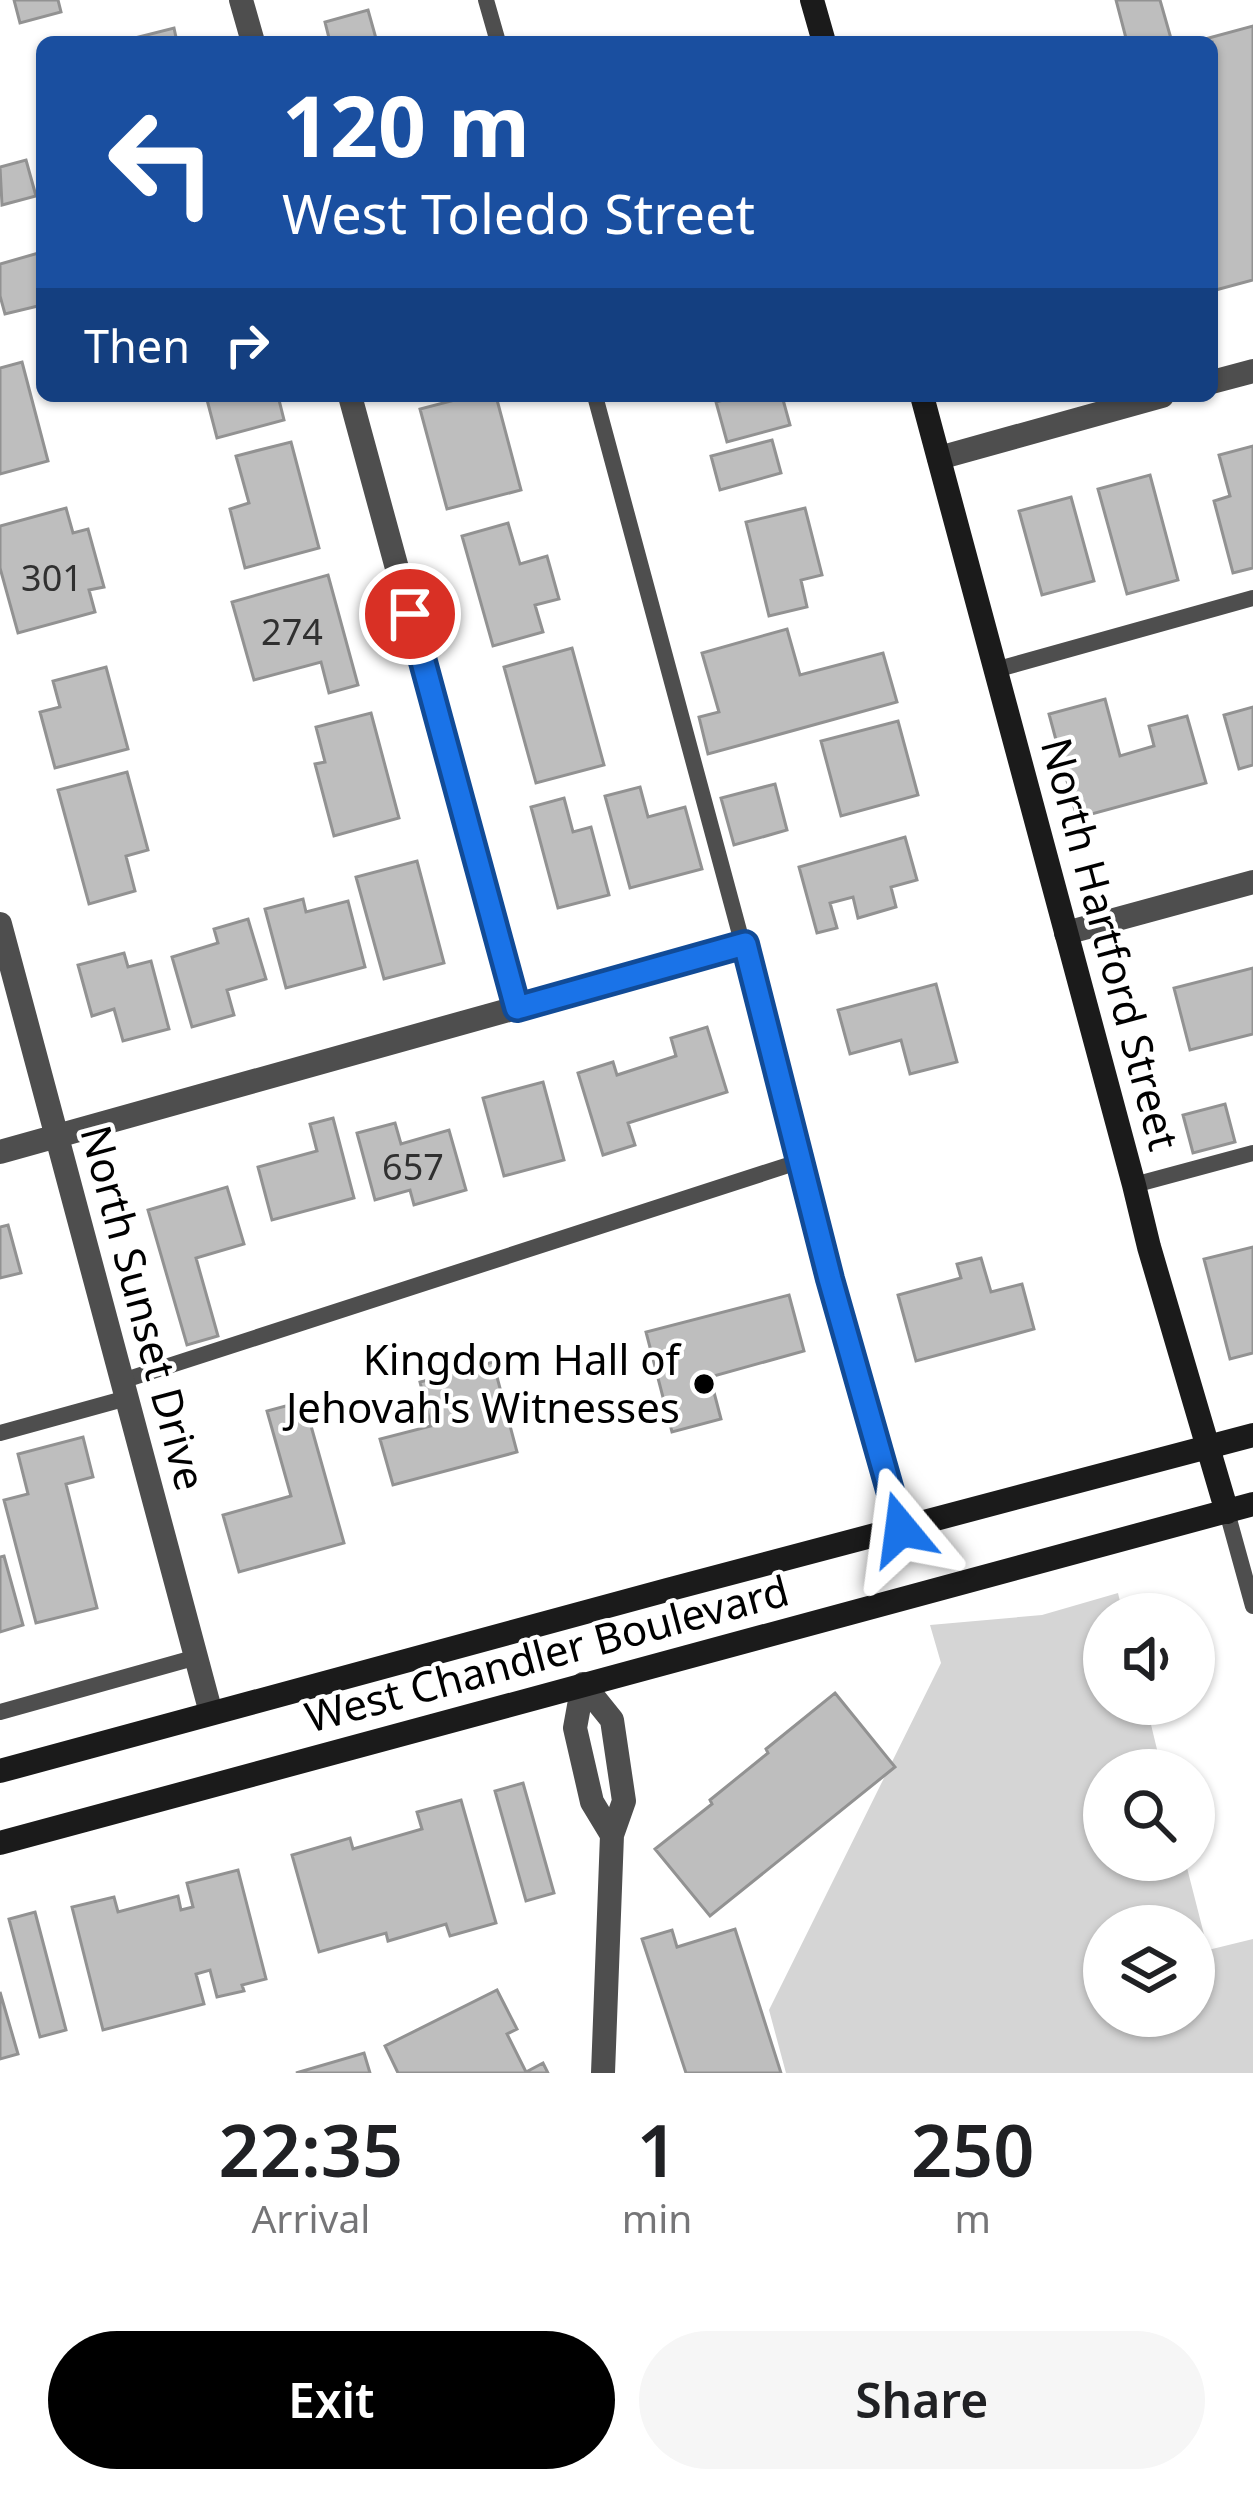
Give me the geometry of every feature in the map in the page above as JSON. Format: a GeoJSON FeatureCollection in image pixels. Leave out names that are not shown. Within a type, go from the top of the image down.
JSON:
{"type":"FeatureCollection","features":[{"type":"Feature","properties":{"kind":"main road"},"geometry":{"type":"LineString","coordinates":[[812,0],[822,36]]}},
{"type":"Feature","properties":{"kind":"main road","name":"North Hartford Street"},"geometry":{"type":"LineString","coordinates":[[924,402],[1148,1247],[1227,1512]]}},
{"type":"Feature","properties":{"kind":"main road","name":"West Chandler Boulevard"},"geometry":{"type":"LineString","coordinates":[[0,1772],[1253,1435]]}},
{"type":"Feature","properties":{"kind":"main road","name":"West Chandler Boulevard"},"geometry":{"type":"LineString","coordinates":[[0,1843],[1253,1504]]}},
{"type":"Feature","properties":{"kind":"street"},"geometry":{"type":"LineString","coordinates":[[241,0],[251,36]]}},
{"type":"Feature","properties":{"kind":"street"},"geometry":{"type":"LineString","coordinates":[[1218,380],[1253,371]]}},
{"type":"Feature","properties":{"kind":"street"},"geometry":{"type":"LineString","coordinates":[[352,402],[517,1008]]}},
{"type":"Feature","properties":{"kind":"street"},"geometry":{"type":"LineString","coordinates":[[939,458],[1140,402]]}},
{"type":"Feature","properties":{"kind":"street"},"geometry":{"type":"LineString","coordinates":[[1066,933],[1253,882]]}},
{"type":"Feature","properties":{"kind":"street","name":"North Sunset Drive"},"geometry":{"type":"LineString","coordinates":[[0,924],[212,1713]]}},
{"type":"Feature","properties":{"kind":"street"},"geometry":{"type":"LineString","coordinates":[[0,1152],[745,944]]}},
{"type":"Feature","properties":{"kind":"street"},"geometry":{"type":"LineString","coordinates":[[583,1684],[575,1728],[592,1802],[612,1835]]}},
{"type":"Feature","properties":{"kind":"street"},"geometry":{"type":"LineString","coordinates":[[583,1684],[612,1720],[624,1801],[612,1835],[603,2073]]}},
{"type":"Feature","properties":{"kind":"lane"},"geometry":{"type":"LineString","coordinates":[[486,0],[496,36]]}},
{"type":"Feature","properties":{"kind":"lane"},"geometry":{"type":"LineString","coordinates":[[597,402],[901,1529]]}},
{"type":"Feature","properties":{"kind":"lane"},"geometry":{"type":"LineString","coordinates":[[995,670],[1253,598]]}},
{"type":"Feature","properties":{"kind":"lane"},"geometry":{"type":"LineString","coordinates":[[1134,1185],[1253,1153]]}},
{"type":"Feature","properties":{"kind":"lane"},"geometry":{"type":"LineString","coordinates":[[0,1433],[802,1161]]}},
{"type":"Feature","properties":{"kind":"lane"},"geometry":{"type":"LineString","coordinates":[[1227,1512],[1253,1606]]}},
{"type":"Feature","properties":{"kind":"lane"},"geometry":{"type":"LineString","coordinates":[[0,1712],[196,1657]]}},
{"type":"Feature","properties":{"kind":"shaded area"},"geometry":{"type":"Polygon","coordinates":[[[1083,1603],[1083,1725],[1151,1725],[1157,1749],[1083,1749],[1083,1881],[1190,1881],[1196,1905],[1083,1905],[1083,2037],[1215,2037],[1215,1948],[1253,1939],[1253,2073],[786,2073],[769,2010],[941,1663],[930,1625],[1042,1615],[1083,1603]]]}},
{"type":"Feature","properties":{"kind":"building"},"geometry":{"type":"Polygon","coordinates":[[[14,0],[58,0],[61,12],[20,23],[14,0]]]}},
{"type":"Feature","properties":{"kind":"building"},"geometry":{"type":"Polygon","coordinates":[[[1116,0],[1160,0],[1170,36],[1125,36],[1116,0]]]}},
{"type":"Feature","properties":{"kind":"building"},"geometry":{"type":"Polygon","coordinates":[[[368,10],[375,36],[328,36],[325,22],[368,10]]]}},
{"type":"Feature","properties":{"kind":"building"},"geometry":{"type":"Polygon","coordinates":[[[1253,26],[1253,280],[1218,289],[1218,36],[1253,26]]]}},
{"type":"Feature","properties":{"kind":"building"},"geometry":{"type":"Polygon","coordinates":[[[174,28],[176,36],[143,36],[174,28]]]}},
{"type":"Feature","properties":{"kind":"building"},"geometry":{"type":"Polygon","coordinates":[[[26,160],[36,196],[2,205],[0,167],[26,160]]]}},
{"type":"Feature","properties":{"kind":"building"},"geometry":{"type":"Polygon","coordinates":[[[36,254],[36,306],[5,314],[0,264],[36,254]]]}},
{"type":"Feature","properties":{"kind":"building"},"geometry":{"type":"Polygon","coordinates":[[[22,362],[48,461],[0,474],[0,368],[22,362]]]}},
{"type":"Feature","properties":{"kind":"building"},"geometry":{"type":"Polygon","coordinates":[[[208,402],[280,402],[284,420],[217,438],[208,402]]]}},
{"type":"Feature","properties":{"kind":"building"},"geometry":{"type":"Polygon","coordinates":[[[447,402],[498,402],[521,490],[447,509],[420,409],[447,402]]]}},
{"type":"Feature","properties":{"kind":"building"},"geometry":{"type":"Polygon","coordinates":[[[716,402],[784,402],[790,425],[727,442],[716,402]]]}},
{"type":"Feature","properties":{"kind":"building"},"geometry":{"type":"Polygon","coordinates":[[[772,440],[781,473],[720,490],[711,456],[772,440]]]}},
{"type":"Feature","properties":{"kind":"building"},"geometry":{"type":"Polygon","coordinates":[[[291,442],[319,548],[245,568],[230,509],[249,503],[236,456],[291,442]]]}},
{"type":"Feature","properties":{"kind":"building"},"geometry":{"type":"Polygon","coordinates":[[[1253,446],[1253,568],[1233,573],[1214,501],[1230,496],[1219,455],[1253,446]]]}},
{"type":"Feature","properties":{"kind":"building"},"geometry":{"type":"Polygon","coordinates":[[[1150,475],[1178,580],[1127,594],[1098,489],[1150,475]]]}},
{"type":"Feature","properties":{"kind":"building"},"geometry":{"type":"Polygon","coordinates":[[[1071,497],[1094,581],[1042,595],[1019,511],[1071,497]]]}},
{"type":"Feature","properties":{"kind":"building"},"geometry":{"type":"Polygon","coordinates":[[[66,508],[73,533],[88,529],[104,587],[89,590],[95,612],[18,633],[0,568],[0,526],[66,508]]]}},
{"type":"Feature","properties":{"kind":"building"},"geometry":{"type":"Polygon","coordinates":[[[805,508],[822,575],[801,580],[807,607],[769,616],[746,522],[805,508]]]}},
{"type":"Feature","properties":{"kind":"building"},"geometry":{"type":"Polygon","coordinates":[[[508,523],[520,564],[547,556],[559,599],[535,605],[543,632],[493,646],[462,536],[508,523]]]}},
{"type":"Feature","properties":{"kind":"building"},"geometry":{"type":"Polygon","coordinates":[[[328,575],[358,685],[329,693],[321,662],[254,680],[232,602],[328,575]]]}},
{"type":"Feature","properties":{"kind":"building"},"geometry":{"type":"Polygon","coordinates":[[[787,629],[800,675],[883,653],[897,702],[708,754],[699,717],[719,712],[702,653],[787,629]]]}},
{"type":"Feature","properties":{"kind":"building"},"geometry":{"type":"Polygon","coordinates":[[[572,648],[604,765],[536,783],[504,667],[572,648]]]}},
{"type":"Feature","properties":{"kind":"building"},"geometry":{"type":"Polygon","coordinates":[[[106,667],[128,749],[55,768],[40,712],[60,707],[53,681],[106,667]]]}},
{"type":"Feature","properties":{"kind":"building"},"geometry":{"type":"Polygon","coordinates":[[[1105,699],[1120,756],[1154,746],[1149,726],[1187,716],[1206,783],[1077,818],[1049,714],[1105,699]]]}},
{"type":"Feature","properties":{"kind":"building"},"geometry":{"type":"Polygon","coordinates":[[[1253,707],[1253,765],[1239,769],[1224,715],[1253,707]]]}},
{"type":"Feature","properties":{"kind":"building"},"geometry":{"type":"Polygon","coordinates":[[[371,713],[399,818],[334,836],[315,764],[325,762],[316,727],[371,713]]]}},
{"type":"Feature","properties":{"kind":"building"},"geometry":{"type":"Polygon","coordinates":[[[898,721],[918,795],[841,816],[821,741],[898,721]]]}},
{"type":"Feature","properties":{"kind":"building"},"geometry":{"type":"Polygon","coordinates":[[[127,772],[148,850],[126,856],[135,891],[89,904],[58,790],[127,772]]]}},
{"type":"Feature","properties":{"kind":"building"},"geometry":{"type":"Polygon","coordinates":[[[775,784],[787,830],[734,845],[721,798],[775,784]]]}},
{"type":"Feature","properties":{"kind":"building"},"geometry":{"type":"Polygon","coordinates":[[[640,787],[648,817],[685,807],[702,869],[630,888],[605,796],[640,787]]]}},
{"type":"Feature","properties":{"kind":"building"},"geometry":{"type":"Polygon","coordinates":[[[564,798],[573,832],[591,827],[609,895],[558,908],[531,807],[564,798]]]}},
{"type":"Feature","properties":{"kind":"building"},"geometry":{"type":"Polygon","coordinates":[[[905,837],[917,880],[891,887],[896,907],[858,918],[853,897],[830,903],[837,928],[817,933],[799,867],[905,837]]]}},
{"type":"Feature","properties":{"kind":"building"},"geometry":{"type":"Polygon","coordinates":[[[417,861],[444,963],[384,979],[356,877],[417,861]]]}},
{"type":"Feature","properties":{"kind":"building"},"geometry":{"type":"Polygon","coordinates":[[[303,899],[306,912],[348,901],[365,967],[286,988],[265,909],[303,899]]]}},
{"type":"Feature","properties":{"kind":"building"},"geometry":{"type":"Polygon","coordinates":[[[248,919],[266,979],[227,990],[234,1015],[192,1027],[172,957],[218,943],[214,929],[248,919]]]}},
{"type":"Feature","properties":{"kind":"building"},"geometry":{"type":"Polygon","coordinates":[[[124,953],[128,967],[151,961],[169,1029],[123,1041],[114,1009],[92,1016],[78,965],[124,953]]]}},
{"type":"Feature","properties":{"kind":"building"},"geometry":{"type":"Polygon","coordinates":[[[1253,968],[1253,1034],[1190,1050],[1174,988],[1253,968]]]}},
{"type":"Feature","properties":{"kind":"building"},"geometry":{"type":"Polygon","coordinates":[[[936,984],[957,1062],[910,1074],[901,1040],[850,1054],[838,1010],[936,984]]]}},
{"type":"Feature","properties":{"kind":"building"},"geometry":{"type":"Polygon","coordinates":[[[707,1027],[727,1092],[628,1123],[635,1145],[603,1155],[578,1073],[613,1062],[617,1075],[676,1056],[671,1038],[707,1027]]]}},
{"type":"Feature","properties":{"kind":"building"},"geometry":{"type":"Polygon","coordinates":[[[543,1082],[564,1160],[504,1176],[483,1098],[543,1082]]]}},
{"type":"Feature","properties":{"kind":"building"},"geometry":{"type":"Polygon","coordinates":[[[1225,1104],[1235,1142],[1193,1153],[1183,1115],[1225,1104]]]}},
{"type":"Feature","properties":{"kind":"building"},"geometry":{"type":"Polygon","coordinates":[[[333,1118],[354,1198],[272,1220],[258,1167],[317,1151],[310,1124],[333,1118]]]}},
{"type":"Feature","properties":{"kind":"building"},"geometry":{"type":"Polygon","coordinates":[[[395,1123],[401,1144],[449,1130],[466,1190],[414,1205],[410,1190],[375,1200],[357,1133],[395,1123]]]}},
{"type":"Feature","properties":{"kind":"building"},"geometry":{"type":"Polygon","coordinates":[[[227,1187],[244,1244],[196,1258],[218,1336],[187,1345],[148,1210],[227,1187]]]}},
{"type":"Feature","properties":{"kind":"building"},"geometry":{"type":"Polygon","coordinates":[[[8,1225],[21,1273],[0,1278],[0,1227],[8,1225]]]}},
{"type":"Feature","properties":{"kind":"building"},"geometry":{"type":"Polygon","coordinates":[[[1253,1247],[1253,1353],[1230,1359],[1204,1259],[1253,1247]]]}},
{"type":"Feature","properties":{"kind":"building"},"geometry":{"type":"Polygon","coordinates":[[[981,1258],[991,1292],[1022,1284],[1034,1329],[916,1361],[898,1295],[961,1278],[957,1264],[981,1258]]]}},
{"type":"Feature","properties":{"kind":"building"},"geometry":{"type":"Polygon","coordinates":[[[789,1295],[804,1351],[710,1377],[721,1419],[672,1432],[646,1332],[789,1295]]]}},
{"type":"Feature","properties":{"kind":"building"},"geometry":{"type":"Polygon","coordinates":[[[493,1362],[517,1452],[393,1485],[380,1439],[431,1426],[420,1382],[493,1362]]]}},
{"type":"Feature","properties":{"kind":"building"},"geometry":{"type":"Polygon","coordinates":[[[304,1401],[344,1543],[239,1572],[223,1515],[291,1496],[267,1411],[304,1401]]]}},
{"type":"Feature","properties":{"kind":"building"},"geometry":{"type":"Polygon","coordinates":[[[83,1437],[93,1477],[66,1484],[97,1608],[36,1623],[4,1500],[28,1494],[18,1454],[83,1437]]]}},
{"type":"Feature","properties":{"kind":"building"},"geometry":{"type":"Polygon","coordinates":[[[4,1556],[23,1625],[0,1632],[0,1557],[4,1556]]]}},
{"type":"Feature","properties":{"kind":"building"},"geometry":{"type":"Polygon","coordinates":[[[835,1693],[895,1767],[710,1916],[655,1849],[835,1693]]]}},
{"type":"Feature","properties":{"kind":"building"},"geometry":{"type":"Polygon","coordinates":[[[523,1783],[554,1893],[526,1901],[495,1791],[523,1783]]]}},
{"type":"Feature","properties":{"kind":"building"},"geometry":{"type":"Polygon","coordinates":[[[461,1800],[496,1923],[450,1936],[446,1924],[388,1941],[386,1933],[319,1952],[292,1855],[350,1838],[353,1849],[422,1829],[417,1812],[461,1800]]]}},
{"type":"Feature","properties":{"kind":"building"},"geometry":{"type":"Polygon","coordinates":[[[238,1870],[266,1979],[242,1985],[244,1991],[217,1997],[210,1970],[196,1974],[204,2004],[103,2030],[72,1907],[114,1897],[118,1912],[178,1896],[181,1910],[193,1907],[187,1883],[238,1870]]]}},
{"type":"Feature","properties":{"kind":"building"},"geometry":{"type":"Polygon","coordinates":[[[35,1912],[66,2030],[40,2037],[9,1919],[35,1912]]]}},
{"type":"Feature","properties":{"kind":"building"},"geometry":{"type":"Polygon","coordinates":[[[735,1929],[781,2073],[686,2073],[642,1939],[672,1930],[677,1947],[735,1929]]]}},
{"type":"Feature","properties":{"kind":"building"},"geometry":{"type":"Polygon","coordinates":[[[497,1990],[517,2029],[507,2034],[526,2072],[543,2063],[548,2073],[398,2073],[385,2046],[497,1990]]]}},
{"type":"Feature","properties":{"kind":"building"},"geometry":{"type":"Polygon","coordinates":[[[0,1992],[18,2054],[0,2059],[0,1992]]]}},
{"type":"Feature","properties":{"kind":"building"},"geometry":{"type":"Polygon","coordinates":[[[364,2053],[370,2073],[296,2073],[364,2053]]]}},
{"type":"Feature","properties":{"kind":"place","name":"Kingdom Hall of Jehovah's Witnesses"},"geometry":{"type":"Point","coordinates":[704,1384]}},
{"type":"Feature","properties":{"kind":"route"},"geometry":{"type":"LineString","coordinates":[[410,614],[517,1008],[745,944],[830,1279],[901,1529]]}}]}
